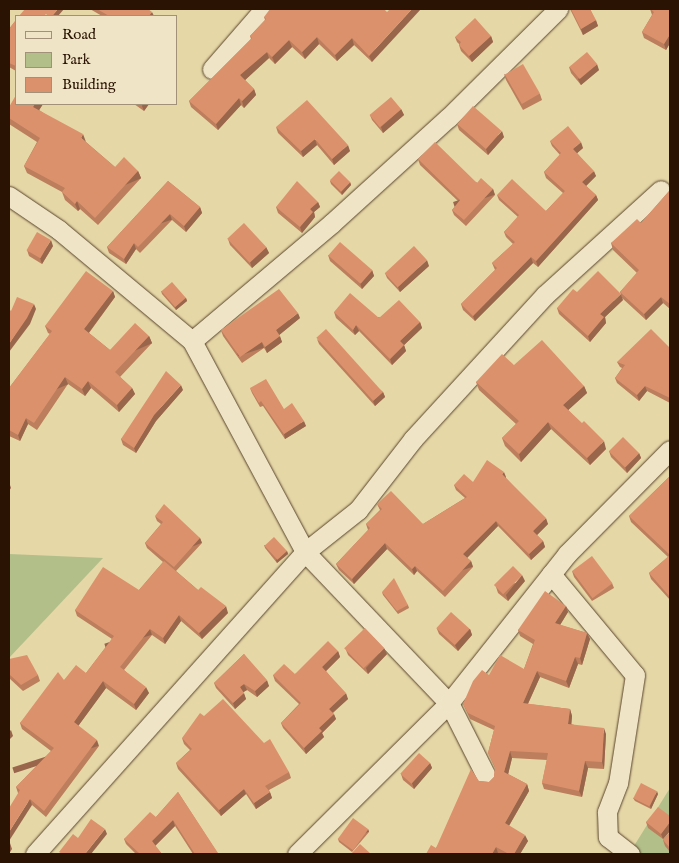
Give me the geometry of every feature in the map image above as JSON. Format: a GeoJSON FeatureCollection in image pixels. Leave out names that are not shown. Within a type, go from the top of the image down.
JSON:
{"type":"FeatureCollection","features":[{"type":"Feature","properties":{"kind":"street"},"geometry":{"type":"LineString","coordinates":[[212,69],[264,9]]}},
{"type":"Feature","properties":{"kind":"street"},"geometry":{"type":"LineString","coordinates":[[192,341],[332,223],[448,118],[558,9]]}},
{"type":"Feature","properties":{"kind":"street"},"geometry":{"type":"LineString","coordinates":[[35,854],[305,552],[358,510],[413,439],[545,295],[661,190]]}},
{"type":"Feature","properties":{"kind":"street"},"geometry":{"type":"LineString","coordinates":[[9,196],[59,230],[192,341],[305,552],[449,703],[487,778]]}},
{"type":"Feature","properties":{"kind":"street"},"geometry":{"type":"LineString","coordinates":[[297,854],[449,703],[551,574],[670,450]]}},
{"type":"Feature","properties":{"kind":"street"},"geometry":{"type":"LineString","coordinates":[[551,574],[635,675],[618,783],[607,812],[608,837],[630,854]]}},
{"type":"Feature","properties":{"kind":"green space"},"geometry":{"type":"Polygon","coordinates":[[[9,554],[103,558],[9,658],[9,554]]]}},
{"type":"Feature","properties":{"kind":"green space"},"geometry":{"type":"Polygon","coordinates":[[[670,788],[670,854],[629,854],[670,788]]]}},
{"type":"Feature","properties":{"kind":"building"},"geometry":{"type":"Polygon","coordinates":[[[25,9],[58,9],[53,15],[20,15],[25,9]]]}},
{"type":"Feature","properties":{"kind":"building"},"geometry":{"type":"Polygon","coordinates":[[[97,9],[148,9],[152,12],[150,15],[107,15],[97,9]]]}},
{"type":"Feature","properties":{"kind":"building"},"geometry":{"type":"Polygon","coordinates":[[[270,9],[384,9],[387,12],[390,9],[412,9],[369,56],[352,38],[335,55],[317,37],[302,52],[289,40],[272,57],[267,52],[240,75],[254,89],[242,101],[239,98],[216,124],[189,101],[252,38],[250,36],[266,19],[264,17],[270,9]]]}},
{"type":"Feature","properties":{"kind":"building"},"geometry":{"type":"Polygon","coordinates":[[[571,9],[590,9],[596,20],[581,29],[571,9]]]}},
{"type":"Feature","properties":{"kind":"building"},"geometry":{"type":"Polygon","coordinates":[[[650,9],[670,9],[670,37],[664,44],[642,32],[654,12],[650,9]]]}},
{"type":"Feature","properties":{"kind":"building"},"geometry":{"type":"Polygon","coordinates":[[[475,18],[491,36],[469,56],[459,45],[461,42],[455,37],[475,18]]]}},
{"type":"Feature","properties":{"kind":"building"},"geometry":{"type":"Polygon","coordinates":[[[15,21],[15,66],[9,63],[9,29],[15,21]]]}},
{"type":"Feature","properties":{"kind":"building"},"geometry":{"type":"Polygon","coordinates":[[[587,52],[597,64],[580,79],[569,67],[587,52]]]}},
{"type":"Feature","properties":{"kind":"building"},"geometry":{"type":"Polygon","coordinates":[[[523,64],[540,93],[522,104],[505,74],[523,64]]]}},
{"type":"Feature","properties":{"kind":"building"},"geometry":{"type":"Polygon","coordinates":[[[15,97],[15,105],[34,105],[33,107],[83,134],[81,138],[115,167],[124,157],[138,171],[95,218],[77,201],[75,204],[62,192],[65,188],[24,166],[40,138],[9,118],[9,107],[15,97]]]}},
{"type":"Feature","properties":{"kind":"building"},"geometry":{"type":"Polygon","coordinates":[[[391,97],[401,109],[380,127],[370,115],[391,97]]]}},
{"type":"Feature","properties":{"kind":"building"},"geometry":{"type":"Polygon","coordinates":[[[307,100],[348,145],[332,159],[315,139],[301,151],[276,127],[307,100]]]}},
{"type":"Feature","properties":{"kind":"building"},"geometry":{"type":"Polygon","coordinates":[[[473,106],[502,131],[486,149],[457,124],[473,106]]]}},
{"type":"Feature","properties":{"kind":"building"},"geometry":{"type":"Polygon","coordinates":[[[568,126],[581,142],[573,149],[594,171],[582,182],[596,195],[536,261],[531,257],[473,316],[461,304],[497,268],[492,263],[515,242],[504,232],[519,215],[497,195],[512,179],[546,211],[565,191],[544,172],[561,153],[550,141],[568,126]]]}},
{"type":"Feature","properties":{"kind":"building"},"geometry":{"type":"Polygon","coordinates":[[[435,142],[477,183],[481,178],[493,189],[464,220],[452,210],[460,200],[418,159],[435,142]]]}},
{"type":"Feature","properties":{"kind":"building"},"geometry":{"type":"Polygon","coordinates":[[[339,171],[350,182],[341,192],[330,180],[339,171]]]}},
{"type":"Feature","properties":{"kind":"building"},"geometry":{"type":"Polygon","coordinates":[[[168,181],[200,207],[184,226],[170,214],[138,247],[134,243],[124,259],[107,247],[168,181]]]}},
{"type":"Feature","properties":{"kind":"building"},"geometry":{"type":"Polygon","coordinates":[[[297,181],[318,202],[310,209],[313,212],[300,227],[276,207],[297,181]]]}},
{"type":"Feature","properties":{"kind":"building"},"geometry":{"type":"Polygon","coordinates":[[[670,190],[670,304],[661,297],[644,314],[620,292],[639,270],[611,243],[637,219],[641,223],[670,190]]]}},
{"type":"Feature","properties":{"kind":"building"},"geometry":{"type":"Polygon","coordinates":[[[244,223],[267,247],[250,263],[227,239],[244,223]]]}},
{"type":"Feature","properties":{"kind":"building"},"geometry":{"type":"Polygon","coordinates":[[[37,232],[51,240],[40,258],[26,250],[37,232]]]}},
{"type":"Feature","properties":{"kind":"building"},"geometry":{"type":"Polygon","coordinates":[[[340,242],[372,270],[361,284],[328,256],[340,242]]]}},
{"type":"Feature","properties":{"kind":"building"},"geometry":{"type":"Polygon","coordinates":[[[414,246],[427,260],[398,287],[385,273],[414,246]]]}},
{"type":"Feature","properties":{"kind":"building"},"geometry":{"type":"Polygon","coordinates":[[[86,271],[113,291],[84,329],[110,350],[135,323],[149,336],[115,372],[132,388],[117,405],[88,381],[82,389],[65,377],[34,423],[26,418],[18,435],[9,430],[9,388],[52,331],[45,326],[86,271]]]}},
{"type":"Feature","properties":{"kind":"building"},"geometry":{"type":"Polygon","coordinates":[[[598,271],[621,294],[600,314],[604,317],[588,336],[557,308],[573,289],[577,292],[598,271]]]}},
{"type":"Feature","properties":{"kind":"building"},"geometry":{"type":"Polygon","coordinates":[[[172,282],[186,298],[175,307],[161,291],[172,282]]]}},
{"type":"Feature","properties":{"kind":"building"},"geometry":{"type":"Polygon","coordinates":[[[279,289],[298,313],[276,330],[280,336],[265,347],[262,342],[240,357],[221,330],[279,289]]]}},
{"type":"Feature","properties":{"kind":"building"},"geometry":{"type":"Polygon","coordinates":[[[350,293],[379,318],[399,300],[420,322],[400,341],[404,345],[390,359],[356,325],[353,330],[334,312],[350,293]]]}},
{"type":"Feature","properties":{"kind":"building"},"geometry":{"type":"Polygon","coordinates":[[[17,297],[34,304],[9,344],[9,309],[11,311],[17,297]]]}},
{"type":"Feature","properties":{"kind":"building"},"geometry":{"type":"Polygon","coordinates":[[[326,329],[383,392],[373,401],[316,338],[326,329]]]}},
{"type":"Feature","properties":{"kind":"building"},"geometry":{"type":"Polygon","coordinates":[[[651,329],[670,348],[670,398],[645,386],[637,395],[615,378],[625,365],[617,362],[651,329]]]}},
{"type":"Feature","properties":{"kind":"building"},"geometry":{"type":"Polygon","coordinates":[[[542,340],[584,386],[563,405],[582,423],[584,421],[604,441],[587,458],[548,422],[519,454],[502,438],[519,421],[476,382],[502,354],[514,365],[542,340]]]}},
{"type":"Feature","properties":{"kind":"building"},"geometry":{"type":"Polygon","coordinates":[[[166,371],[181,385],[154,415],[134,448],[121,439],[166,371]]]}},
{"type":"Feature","properties":{"kind":"building"},"geometry":{"type":"Polygon","coordinates":[[[266,379],[284,409],[292,403],[304,421],[284,434],[261,401],[259,403],[250,388],[266,379]]]}},
{"type":"Feature","properties":{"kind":"building"},"geometry":{"type":"Polygon","coordinates":[[[623,437],[639,453],[625,467],[609,451],[623,437]]]}},
{"type":"Feature","properties":{"kind":"building"},"geometry":{"type":"Polygon","coordinates":[[[487,460],[504,472],[502,474],[546,518],[533,531],[543,541],[529,554],[496,521],[463,554],[471,561],[443,591],[415,566],[412,569],[385,543],[352,579],[336,564],[370,528],[366,524],[382,509],[377,504],[391,491],[423,524],[467,497],[454,485],[464,474],[473,482],[487,460]]]}},
{"type":"Feature","properties":{"kind":"building"},"geometry":{"type":"Polygon","coordinates":[[[670,476],[670,555],[629,516],[670,476]]]}},
{"type":"Feature","properties":{"kind":"building"},"geometry":{"type":"Polygon","coordinates":[[[164,504],[200,538],[174,567],[145,543],[163,522],[155,516],[164,504]]]}},
{"type":"Feature","properties":{"kind":"building"},"geometry":{"type":"Polygon","coordinates":[[[274,537],[287,551],[277,560],[264,546],[274,537]]]}},
{"type":"Feature","properties":{"kind":"building"},"geometry":{"type":"Polygon","coordinates":[[[670,555],[670,597],[649,573],[670,555]]]}},
{"type":"Feature","properties":{"kind":"building"},"geometry":{"type":"Polygon","coordinates":[[[592,556],[612,583],[592,598],[572,571],[592,556]]]}},
{"type":"Feature","properties":{"kind":"building"},"geometry":{"type":"Polygon","coordinates":[[[164,561],[198,590],[201,587],[226,606],[199,633],[179,615],[163,638],[150,629],[120,667],[146,687],[134,704],[103,681],[74,722],[97,740],[44,811],[30,799],[9,832],[9,808],[20,790],[16,787],[54,748],[20,723],[58,672],[64,680],[76,665],[86,673],[114,636],[75,610],[103,567],[139,590],[164,561]]]}},
{"type":"Feature","properties":{"kind":"building"},"geometry":{"type":"Polygon","coordinates":[[[513,566],[522,575],[503,594],[494,585],[513,566]]]}},
{"type":"Feature","properties":{"kind":"building"},"geometry":{"type":"Polygon","coordinates":[[[394,578],[408,605],[397,611],[382,592],[394,578]]]}},
{"type":"Feature","properties":{"kind":"building"},"geometry":{"type":"Polygon","coordinates":[[[545,591],[566,606],[555,623],[587,633],[580,658],[575,657],[566,681],[537,671],[523,703],[570,709],[568,724],[604,728],[602,762],[585,761],[579,791],[542,783],[548,753],[510,751],[504,772],[527,784],[505,823],[525,835],[514,854],[509,854],[496,847],[492,854],[426,854],[431,845],[436,848],[471,769],[479,781],[489,782],[494,777],[495,767],[488,753],[495,726],[468,713],[463,704],[473,681],[482,670],[489,675],[500,655],[524,669],[535,640],[518,630],[545,591]]]}},
{"type":"Feature","properties":{"kind":"building"},"geometry":{"type":"Polygon","coordinates":[[[451,612],[470,629],[455,645],[436,628],[451,612]]]}},
{"type":"Feature","properties":{"kind":"building"},"geometry":{"type":"Polygon","coordinates":[[[365,628],[384,648],[364,668],[344,648],[365,628]]]}},
{"type":"Feature","properties":{"kind":"building"},"geometry":{"type":"Polygon","coordinates":[[[328,641],[338,651],[322,667],[346,693],[329,709],[334,714],[319,728],[322,731],[304,748],[281,723],[301,703],[273,675],[284,664],[295,674],[328,641]]]}},
{"type":"Feature","properties":{"kind":"building"},"geometry":{"type":"Polygon","coordinates":[[[244,654],[267,680],[255,691],[244,684],[240,687],[244,693],[233,703],[214,683],[244,654]]]}},
{"type":"Feature","properties":{"kind":"building"},"geometry":{"type":"Polygon","coordinates":[[[27,655],[38,675],[21,685],[9,674],[9,659],[27,655]]]}},
{"type":"Feature","properties":{"kind":"building"},"geometry":{"type":"Polygon","coordinates":[[[223,699],[264,743],[270,739],[289,772],[265,786],[270,792],[254,803],[244,789],[219,810],[176,763],[192,749],[182,738],[200,713],[204,716],[223,699]]]}},
{"type":"Feature","properties":{"kind":"building"},"geometry":{"type":"Polygon","coordinates":[[[419,753],[430,763],[411,784],[400,774],[419,753]]]}},
{"type":"Feature","properties":{"kind":"building"},"geometry":{"type":"Polygon","coordinates":[[[641,783],[657,791],[649,806],[633,798],[641,783]]]}},
{"type":"Feature","properties":{"kind":"building"},"geometry":{"type":"Polygon","coordinates":[[[178,792],[218,853],[195,854],[173,820],[152,841],[162,854],[140,854],[124,839],[150,812],[156,817],[178,792]]]}},
{"type":"Feature","properties":{"kind":"building"},"geometry":{"type":"Polygon","coordinates":[[[658,807],[670,816],[670,822],[661,834],[646,822],[658,807]]]}},
{"type":"Feature","properties":{"kind":"building"},"geometry":{"type":"Polygon","coordinates":[[[353,818],[368,829],[353,850],[338,839],[353,818]]]}},
{"type":"Feature","properties":{"kind":"building"},"geometry":{"type":"Polygon","coordinates":[[[91,819],[105,829],[85,854],[62,854],[59,852],[73,834],[78,838],[91,819]]]}},
{"type":"Feature","properties":{"kind":"building"},"geometry":{"type":"Polygon","coordinates":[[[670,833],[670,848],[663,840],[670,833]]]}},
{"type":"Feature","properties":{"kind":"building"},"geometry":{"type":"Polygon","coordinates":[[[360,844],[371,854],[351,854],[360,844]]]}}]}
